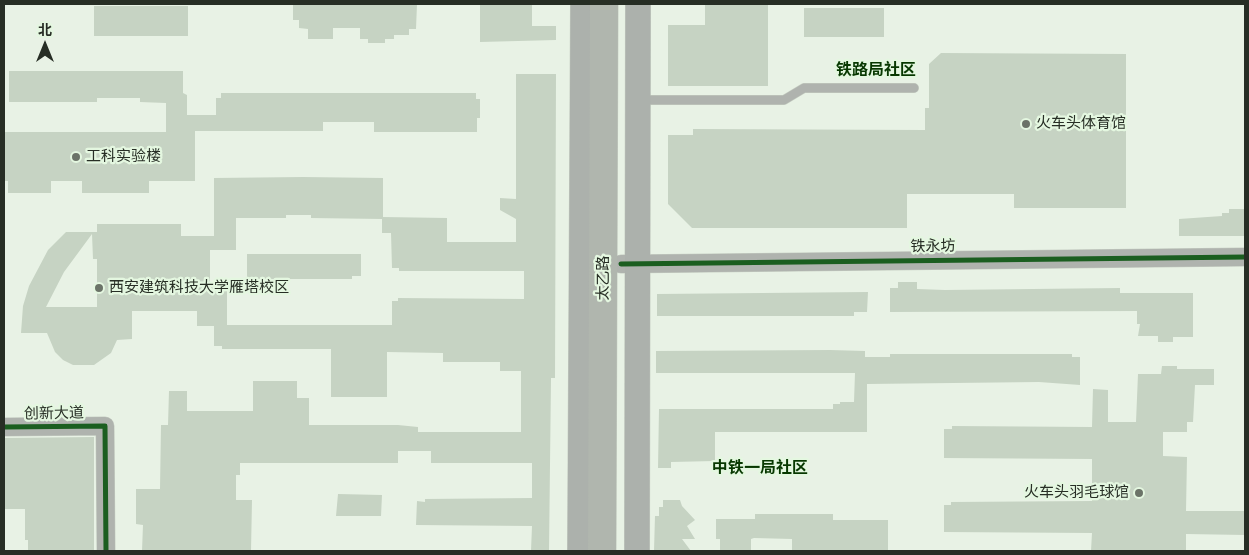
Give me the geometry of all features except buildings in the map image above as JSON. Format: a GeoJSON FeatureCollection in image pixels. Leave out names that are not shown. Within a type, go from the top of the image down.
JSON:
{"type":"FeatureCollection","features":[{"type":"Feature","properties":{"kind":"main road"},"geometry":{"type":"LineString","coordinates":[[580,551],[582,4]]}},
{"type":"Feature","properties":{"kind":"main road","name":"太乙路"},"geometry":{"type":"LineString","coordinates":[[602,551],[604,4]]}},
{"type":"Feature","properties":{"kind":"main road","name":"太乙路"},"geometry":{"type":"LineString","coordinates":[[620,551],[629,264],[621,4]]}},
{"type":"Feature","properties":{"kind":"main road"},"geometry":{"type":"LineString","coordinates":[[637,551],[629,264],[638,100],[638,4]]}},
{"type":"Feature","properties":{"kind":"street","name":"铁永坊"},"geometry":{"type":"LineString","coordinates":[[629,264],[1245,258]]}},
{"type":"Feature","properties":{"kind":"street","name":"创新大道"},"geometry":{"type":"LineString","coordinates":[[4,428],[105,426],[106,551]]}},
{"type":"Feature","properties":{"kind":"lane"},"geometry":{"type":"LineString","coordinates":[[638,100],[784,100],[804,88],[914,88]]}},
{"type":"Feature","properties":{"kind":"cycle path"},"geometry":{"type":"LineString","coordinates":[[621,264],[1245,257]]}},
{"type":"Feature","properties":{"kind":"cycle path"},"geometry":{"type":"LineString","coordinates":[[4,427],[105,426],[106,551]]}},
{"type":"Feature","properties":{"kind":"place","name":"火车头体育馆"},"geometry":{"type":"Point","coordinates":[1026,124]}},
{"type":"Feature","properties":{"kind":"place","name":"工科实验楼"},"geometry":{"type":"Point","coordinates":[76,157]}},
{"type":"Feature","properties":{"kind":"place","name":"西安建筑科技大学雁塔校区"},"geometry":{"type":"Point","coordinates":[99,288]}},
{"type":"Feature","properties":{"kind":"place","name":"火车头羽毛球馆"},"geometry":{"type":"Point","coordinates":[1139,493]}},
{"type":"Feature","properties":{"kind":"district","name":"铁路局社区"},"geometry":{"type":"Point","coordinates":[876,71]}},
{"type":"Feature","properties":{"kind":"district","name":"中铁一局社区"},"geometry":{"type":"Point","coordinates":[760,469]}}]}
